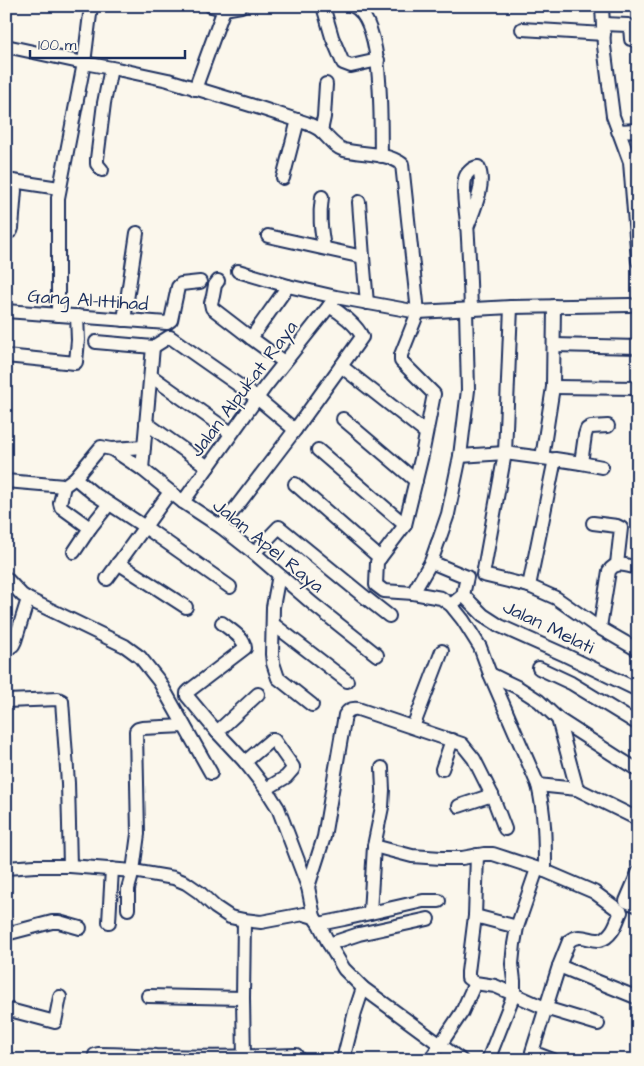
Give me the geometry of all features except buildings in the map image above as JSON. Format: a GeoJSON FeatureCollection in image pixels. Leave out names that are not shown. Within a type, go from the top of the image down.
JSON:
{"type":"FeatureCollection","features":[{"type":"Feature","properties":{"kind":"street"},"geometry":{"type":"LineString","coordinates":[[58,315],[59,188],[84,63],[91,6]]}},
{"type":"Feature","properties":{"kind":"street"},"geometry":{"type":"LineString","coordinates":[[210,6],[224,9],[241,6]]}},
{"type":"Feature","properties":{"kind":"street"},"geometry":{"type":"LineString","coordinates":[[323,6],[332,38],[343,63],[351,66],[378,60]]}},
{"type":"Feature","properties":{"kind":"street"},"geometry":{"type":"LineString","coordinates":[[354,6],[361,12],[371,30],[378,60],[381,156]]}},
{"type":"Feature","properties":{"kind":"street"},"geometry":{"type":"LineString","coordinates":[[602,6],[613,116],[630,162],[638,261]]}},
{"type":"Feature","properties":{"kind":"street"},"geometry":{"type":"LineString","coordinates":[[195,89],[224,9]]}},
{"type":"Feature","properties":{"kind":"street"},"geometry":{"type":"LineString","coordinates":[[522,29],[603,29],[628,25],[630,27],[631,39],[638,40]]}},
{"type":"Feature","properties":{"kind":"street"},"geometry":{"type":"LineString","coordinates":[[6,46],[168,80],[316,127],[337,147],[344,150],[396,159],[402,164],[418,312],[401,359],[434,394],[405,525],[377,562],[380,588]]}},
{"type":"Feature","properties":{"kind":"street"},"geometry":{"type":"LineString","coordinates":[[102,170],[97,164],[97,159],[104,103],[111,68]]}},
{"type":"Feature","properties":{"kind":"street"},"geometry":{"type":"LineString","coordinates":[[321,131],[324,117],[326,84]]}},
{"type":"Feature","properties":{"kind":"street"},"geometry":{"type":"LineString","coordinates":[[283,178],[298,120]]}},
{"type":"Feature","properties":{"kind":"street"},"geometry":{"type":"LineString","coordinates":[[618,131],[638,130]]}},
{"type":"Feature","properties":{"kind":"street"},"geometry":{"type":"LineString","coordinates":[[6,233],[11,231],[12,228],[10,185],[59,188]]}},
{"type":"Feature","properties":{"kind":"street"},"geometry":{"type":"LineString","coordinates":[[322,197],[320,214],[324,248]]}},
{"type":"Feature","properties":{"kind":"street"},"geometry":{"type":"LineString","coordinates":[[359,202],[362,257],[368,303]]}},
{"type":"Feature","properties":{"kind":"street"},"geometry":{"type":"LineString","coordinates":[[413,592],[431,562],[448,514],[460,456],[468,390],[467,228]]}},
{"type":"Feature","properties":{"kind":"street"},"geometry":{"type":"LineString","coordinates":[[124,320],[137,233]]}},
{"type":"Feature","properties":{"kind":"street"},"geometry":{"type":"LineString","coordinates":[[268,236],[362,257]]}},
{"type":"Feature","properties":{"kind":"street"},"geometry":{"type":"LineString","coordinates":[[238,271],[332,302],[368,303],[418,312],[511,307],[630,305]]}},
{"type":"Feature","properties":{"kind":"street"},"geometry":{"type":"LineString","coordinates":[[218,281],[210,303],[212,308],[284,362]]}},
{"type":"Feature","properties":{"kind":"street","name":"Gang Al-Ittihad"},"geometry":{"type":"LineString","coordinates":[[6,312],[167,323],[171,320],[178,287],[181,284],[200,282]]}},
{"type":"Feature","properties":{"kind":"street"},"geometry":{"type":"LineString","coordinates":[[251,338],[288,286]]}},
{"type":"Feature","properties":{"kind":"street"},"geometry":{"type":"LineString","coordinates":[[221,527],[362,338],[361,333],[332,302]]}},
{"type":"Feature","properties":{"kind":"street","name":"Jalan Alpukat Raya"},"geometry":{"type":"LineString","coordinates":[[183,502],[257,398],[332,302]]}},
{"type":"Feature","properties":{"kind":"street"},"geometry":{"type":"LineString","coordinates":[[542,458],[553,386],[554,306]]}},
{"type":"Feature","properties":{"kind":"street"},"geometry":{"type":"LineString","coordinates":[[511,307],[505,453],[483,576],[529,586],[556,598],[638,650]]}},
{"type":"Feature","properties":{"kind":"street"},"geometry":{"type":"LineString","coordinates":[[6,356],[75,363],[78,340],[78,316]]}},
{"type":"Feature","properties":{"kind":"street"},"geometry":{"type":"LineString","coordinates":[[96,342],[153,347],[170,337],[257,398],[295,430]]}},
{"type":"Feature","properties":{"kind":"street"},"geometry":{"type":"LineString","coordinates":[[554,345],[638,347]]}},
{"type":"Feature","properties":{"kind":"street"},"geometry":{"type":"LineString","coordinates":[[142,469],[153,347]]}},
{"type":"Feature","properties":{"kind":"street"},"geometry":{"type":"LineString","coordinates":[[341,366],[426,433]]}},
{"type":"Feature","properties":{"kind":"street"},"geometry":{"type":"LineString","coordinates":[[151,376],[231,433]]}},
{"type":"Feature","properties":{"kind":"street"},"geometry":{"type":"LineString","coordinates":[[553,386],[638,388]]}},
{"type":"Feature","properties":{"kind":"street"},"geometry":{"type":"LineString","coordinates":[[343,418],[416,481]]}},
{"type":"Feature","properties":{"kind":"street"},"geometry":{"type":"LineString","coordinates":[[146,423],[208,467]]}},
{"type":"Feature","properties":{"kind":"street"},"geometry":{"type":"LineString","coordinates":[[581,463],[587,429],[608,426]]}},
{"type":"Feature","properties":{"kind":"street"},"geometry":{"type":"LineString","coordinates":[[6,481],[64,486],[75,478],[101,447],[112,449],[144,447]]}},
{"type":"Feature","properties":{"kind":"street","name":"Jalan Apel Raya"},"geometry":{"type":"LineString","coordinates":[[112,449],[142,469],[183,502],[221,527],[377,655]]}},
{"type":"Feature","properties":{"kind":"street"},"geometry":{"type":"LineString","coordinates":[[318,450],[405,525]]}},
{"type":"Feature","properties":{"kind":"street"},"geometry":{"type":"LineString","coordinates":[[460,456],[505,453],[602,467]]}},
{"type":"Feature","properties":{"kind":"street"},"geometry":{"type":"LineString","coordinates":[[529,586],[546,511],[555,459]]}},
{"type":"Feature","properties":{"kind":"street"},"geometry":{"type":"LineString","coordinates":[[75,478],[93,493],[230,587]]}},
{"type":"Feature","properties":{"kind":"street"},"geometry":{"type":"LineString","coordinates":[[295,484],[380,558]]}},
{"type":"Feature","properties":{"kind":"street"},"geometry":{"type":"LineString","coordinates":[[64,486],[61,507],[90,528]]}},
{"type":"Feature","properties":{"kind":"street"},"geometry":{"type":"LineString","coordinates":[[107,578],[170,492]]}},
{"type":"Feature","properties":{"kind":"street"},"geometry":{"type":"LineString","coordinates":[[74,552],[109,504]]}},
{"type":"Feature","properties":{"kind":"street"},"geometry":{"type":"LineString","coordinates":[[593,523],[621,528],[618,564]]}},
{"type":"Feature","properties":{"kind":"street"},"geometry":{"type":"LineString","coordinates":[[254,553],[279,527],[389,616]]}},
{"type":"Feature","properties":{"kind":"street"},"geometry":{"type":"LineString","coordinates":[[431,562],[467,577],[463,595],[451,605]]}},
{"type":"Feature","properties":{"kind":"street"},"geometry":{"type":"LineString","coordinates":[[118,563],[186,607]]}},
{"type":"Feature","properties":{"kind":"street"},"geometry":{"type":"LineString","coordinates":[[600,627],[609,571],[618,564],[638,568]]}},
{"type":"Feature","properties":{"kind":"street"},"geometry":{"type":"LineString","coordinates":[[279,575],[274,607],[273,663],[278,678],[312,705]]}},
{"type":"Feature","properties":{"kind":"street"},"geometry":{"type":"LineString","coordinates":[[6,578],[28,599],[125,646],[140,657],[158,681],[211,773]]}},
{"type":"Feature","properties":{"kind":"street"},"geometry":{"type":"LineString","coordinates":[[366,598],[380,588],[397,592],[426,594],[441,598],[451,605],[480,647],[538,785],[543,806],[544,822],[541,870],[517,927],[512,957],[514,994],[488,1060]]}},
{"type":"Feature","properties":{"kind":"street","name":"Jalan Melati"},"geometry":{"type":"LineString","coordinates":[[463,595],[483,615],[500,626],[638,690]]}},
{"type":"Feature","properties":{"kind":"street"},"geometry":{"type":"LineString","coordinates":[[6,650],[15,641],[28,599]]}},
{"type":"Feature","properties":{"kind":"street"},"geometry":{"type":"LineString","coordinates":[[222,624],[242,640],[244,648],[190,690],[187,696],[245,762],[278,808],[308,887],[317,920],[344,969],[363,988],[461,1060]]}},
{"type":"Feature","properties":{"kind":"street"},"geometry":{"type":"LineString","coordinates":[[273,624],[347,682]]}},
{"type":"Feature","properties":{"kind":"street"},"geometry":{"type":"LineString","coordinates":[[413,727],[442,651]]}},
{"type":"Feature","properties":{"kind":"street"},"geometry":{"type":"LineString","coordinates":[[539,668],[571,683],[638,724]]}},
{"type":"Feature","properties":{"kind":"street"},"geometry":{"type":"LineString","coordinates":[[490,674],[519,688],[539,701],[558,719],[638,770]]}},
{"type":"Feature","properties":{"kind":"street"},"geometry":{"type":"LineString","coordinates":[[217,732],[258,694]]}},
{"type":"Feature","properties":{"kind":"street"},"geometry":{"type":"LineString","coordinates":[[6,701],[58,699],[62,701],[68,783],[70,866]]}},
{"type":"Feature","properties":{"kind":"street"},"geometry":{"type":"LineString","coordinates":[[308,887],[324,837],[346,713],[355,708],[462,744],[474,759],[492,795],[505,829]]}},
{"type":"Feature","properties":{"kind":"street"},"geometry":{"type":"LineString","coordinates":[[558,719],[577,789]]}},
{"type":"Feature","properties":{"kind":"street"},"geometry":{"type":"LineString","coordinates":[[128,909],[128,889],[133,871],[138,834],[136,731],[142,728],[184,726]]}},
{"type":"Feature","properties":{"kind":"street"},"geometry":{"type":"LineString","coordinates":[[245,762],[271,740],[274,740],[293,767],[293,770],[266,790]]}},
{"type":"Feature","properties":{"kind":"street"},"geometry":{"type":"LineString","coordinates":[[442,770],[452,740]]}},
{"type":"Feature","properties":{"kind":"street"},"geometry":{"type":"LineString","coordinates":[[370,913],[374,846],[382,807],[382,768]]}},
{"type":"Feature","properties":{"kind":"street"},"geometry":{"type":"LineString","coordinates":[[538,785],[577,789],[638,819]]}},
{"type":"Feature","properties":{"kind":"street"},"geometry":{"type":"LineString","coordinates":[[460,806],[492,795]]}},
{"type":"Feature","properties":{"kind":"street"},"geometry":{"type":"LineString","coordinates":[[374,846],[412,856],[441,858],[462,858],[493,854],[541,870],[594,892],[621,912],[612,931],[603,939],[597,941],[580,936],[569,941],[559,966],[532,1052],[553,1060]]}},
{"type":"Feature","properties":{"kind":"street"},"geometry":{"type":"LineString","coordinates":[[477,855],[475,916],[468,978],[475,983],[495,986],[545,1008],[598,1024]]}},
{"type":"Feature","properties":{"kind":"street"},"geometry":{"type":"LineString","coordinates":[[6,868],[70,866],[133,871],[174,878],[186,883],[230,917],[261,922],[304,914],[317,920],[370,913],[422,901],[440,902]]}},
{"type":"Feature","properties":{"kind":"street"},"geometry":{"type":"LineString","coordinates":[[109,922],[112,869]]}},
{"type":"Feature","properties":{"kind":"street"},"geometry":{"type":"LineString","coordinates":[[638,874],[626,901],[638,906]]}},
{"type":"Feature","properties":{"kind":"street"},"geometry":{"type":"LineString","coordinates":[[475,916],[517,927]]}},
{"type":"Feature","properties":{"kind":"street"},"geometry":{"type":"LineString","coordinates":[[329,944],[359,934],[428,919]]}},
{"type":"Feature","properties":{"kind":"street"},"geometry":{"type":"LineString","coordinates":[[244,920],[244,1058]]}},
{"type":"Feature","properties":{"kind":"street"},"geometry":{"type":"LineString","coordinates":[[6,934],[52,922],[80,928]]}},
{"type":"Feature","properties":{"kind":"street"},"geometry":{"type":"LineString","coordinates":[[559,966],[638,998]]}},
{"type":"Feature","properties":{"kind":"street"},"geometry":{"type":"LineString","coordinates":[[430,1060],[462,1012],[475,983]]}},
{"type":"Feature","properties":{"kind":"street"},"geometry":{"type":"LineString","coordinates":[[343,1060],[363,988]]}},
{"type":"Feature","properties":{"kind":"street"},"geometry":{"type":"LineString","coordinates":[[148,996],[243,998]]}},
{"type":"Feature","properties":{"kind":"street"},"geometry":{"type":"LineString","coordinates":[[6,1009],[55,1022],[60,997]]}},
{"type":"Feature","properties":{"kind":"street"},"geometry":{"type":"LineString","coordinates":[[95,1060],[95,1055],[98,1054],[128,1054],[139,1057],[187,1058],[296,1056],[297,1060]]}}]}
